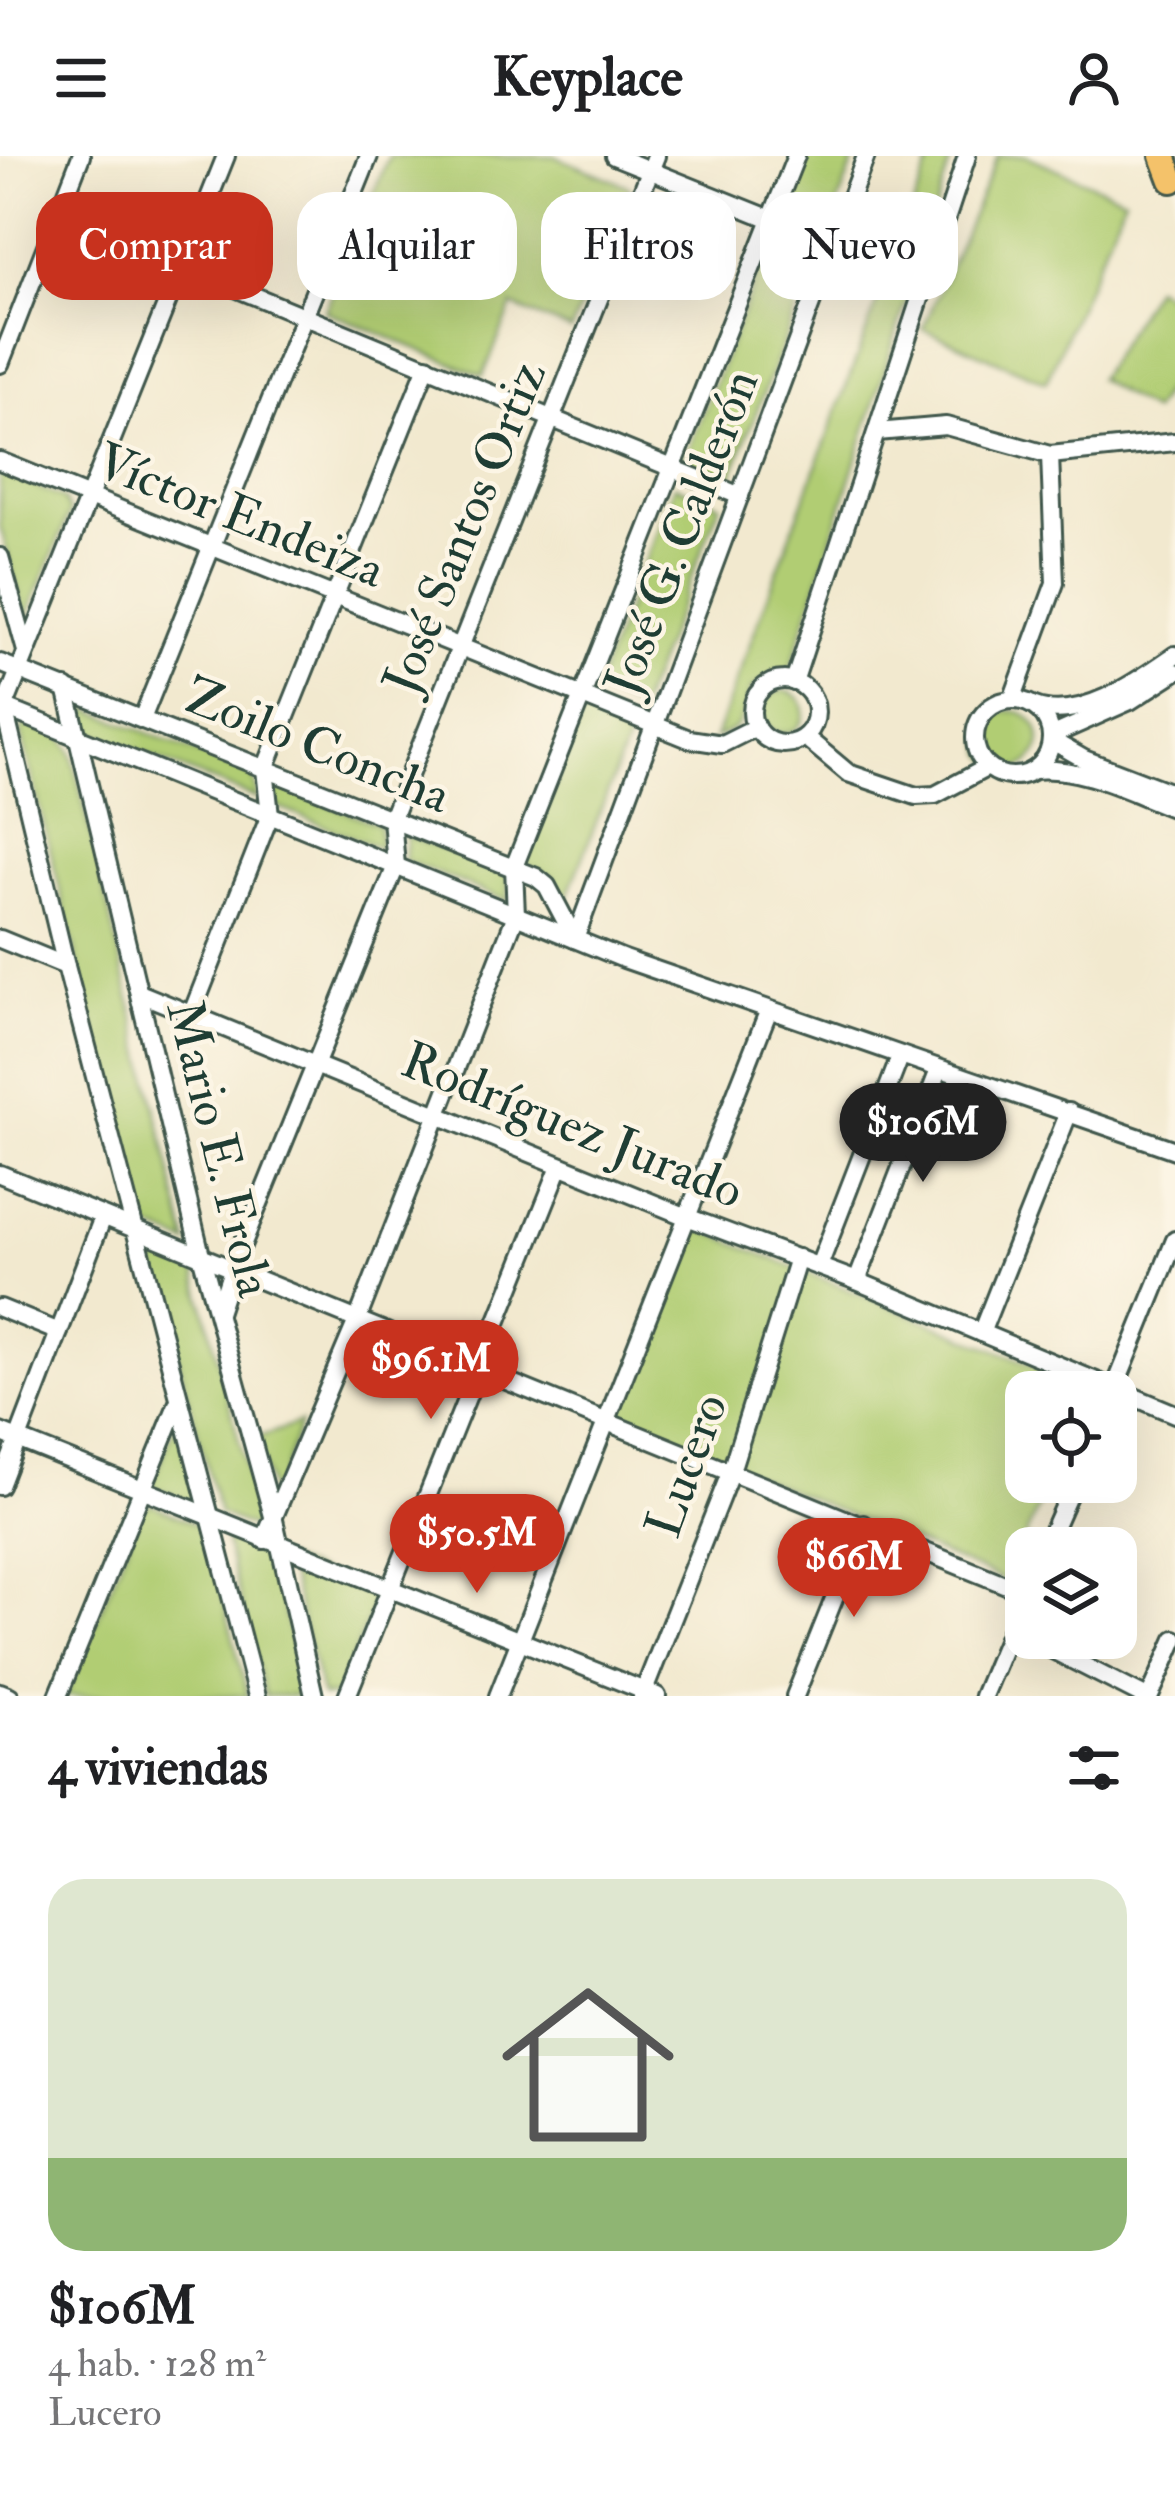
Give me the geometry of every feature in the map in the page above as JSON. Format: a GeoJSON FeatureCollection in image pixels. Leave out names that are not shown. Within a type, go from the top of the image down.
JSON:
{"type":"FeatureCollection","features":[{"type":"Feature","properties":{"kind":"street"},"geometry":{"type":"LineString","coordinates":[[67,192],[81,156]]}},
{"type":"Feature","properties":{"kind":"street"},"geometry":{"type":"LineString","coordinates":[[212,192],[226,156]]}},
{"type":"Feature","properties":{"kind":"street"},"geometry":{"type":"LineString","coordinates":[[142,719],[369,156]]}},
{"type":"Feature","properties":{"kind":"street"},"geometry":{"type":"LineString","coordinates":[[614,156],[653,164],[760,214]]}},
{"type":"Feature","properties":{"kind":"street","name":"José G. Calderón"},"geometry":{"type":"LineString","coordinates":[[782,192],[796,156]]}},
{"type":"Feature","properties":{"kind":"street","name":"José G. Calderón"},"geometry":{"type":"LineString","coordinates":[[575,939],[866,156]]}},
{"type":"Feature","properties":{"kind":"street"},"geometry":{"type":"LineString","coordinates":[[794,682],[968,156]]}},
{"type":"Feature","properties":{"kind":"street","name":"José Santos Ortiz"},"geometry":{"type":"LineString","coordinates":[[396,866],[392,818],[653,164]]}},
{"type":"Feature","properties":{"kind":"street","name":"José G. Calderón"},"geometry":{"type":"LineString","coordinates":[[516,915],[514,867],[760,247]]}},
{"type":"Feature","properties":{"kind":"street"},"geometry":{"type":"LineString","coordinates":[[1,359],[36,271]]}},
{"type":"Feature","properties":{"kind":"street"},"geometry":{"type":"LineString","coordinates":[[2,707],[169,300]]}},
{"type":"Feature","properties":{"kind":"street"},"geometry":{"type":"LineString","coordinates":[[264,300],[740,496]]}},
{"type":"Feature","properties":{"kind":"street"},"geometry":{"type":"LineString","coordinates":[[192,1013],[270,814],[265,769],[427,366]]}},
{"type":"Feature","properties":{"kind":"street"},"geometry":{"type":"LineString","coordinates":[[877,432],[946,426],[1050,455],[1175,442]]}},
{"type":"Feature","properties":{"kind":"street"},"geometry":{"type":"LineString","coordinates":[[1012,700],[1055,583],[1050,455]]}},
{"type":"Feature","properties":{"kind":"street","name":"Víctor Endeiza"},"geometry":{"type":"LineString","coordinates":[[0,461],[652,725],[708,744],[722,744],[756,728]]}},
{"type":"Feature","properties":{"kind":"street"},"geometry":{"type":"LineString","coordinates":[[0,557],[26,652]]}},
{"type":"Feature","properties":{"kind":"street"},"geometry":{"type":"LineString","coordinates":[[1175,655],[1119,690],[1074,708],[1049,712],[1012,700],[991,707],[977,725],[976,747],[988,766],[1015,776],[1051,768],[1090,776],[1175,809]]}},
{"type":"Feature","properties":{"kind":"street","name":"Zoilo Concha"},"geometry":{"type":"LineString","coordinates":[[0,663],[514,867],[547,886],[575,939]]}},
{"type":"Feature","properties":{"kind":"street"},"geometry":{"type":"LineString","coordinates":[[1051,738],[1130,701],[1175,672]]}},
{"type":"Feature","properties":{"kind":"street"},"geometry":{"type":"LineString","coordinates":[[776,682],[794,682],[814,702],[815,721],[805,736],[778,744],[756,728],[752,709],[760,692],[776,682]]}},
{"type":"Feature","properties":{"kind":"street","name":"Mario E. Frola"},"geometry":{"type":"LineString","coordinates":[[66,688],[201,1256],[274,1520],[271,1542],[314,1696]]}},
{"type":"Feature","properties":{"kind":"street"},"geometry":{"type":"LineString","coordinates":[[1033,706],[1046,718],[1051,738],[1046,757],[1034,770]]}},
{"type":"Feature","properties":{"kind":"street","name":"Zoilo Concha"},"geometry":{"type":"LineString","coordinates":[[2,707],[768,1012],[1175,1150]]}},
{"type":"Feature","properties":{"kind":"street","name":"Mario E. Frola"},"geometry":{"type":"LineString","coordinates":[[2,707],[257,1696]]}},
{"type":"Feature","properties":{"kind":"street"},"geometry":{"type":"LineString","coordinates":[[805,736],[848,773],[916,796],[935,795],[988,766]]}},
{"type":"Feature","properties":{"kind":"street"},"geometry":{"type":"LineString","coordinates":[[1051,738],[1084,759],[1175,794]]}},
{"type":"Feature","properties":{"kind":"street"},"geometry":{"type":"LineString","coordinates":[[218,1313],[396,866]]}},
{"type":"Feature","properties":{"kind":"street"},"geometry":{"type":"LineString","coordinates":[[274,1520],[516,915]]}},
{"type":"Feature","properties":{"kind":"street"},"geometry":{"type":"LineString","coordinates":[[1,941],[66,966]]}},
{"type":"Feature","properties":{"kind":"street","name":"Rodríguez Jurado"},"geometry":{"type":"LineString","coordinates":[[139,993],[1069,1371]]}},
{"type":"Feature","properties":{"kind":"street"},"geometry":{"type":"LineString","coordinates":[[498,1696],[768,1012]]}},
{"type":"Feature","properties":{"kind":"street"},"geometry":{"type":"LineString","coordinates":[[819,1266],[900,1057]]}},
{"type":"Feature","properties":{"kind":"street"},"geometry":{"type":"LineString","coordinates":[[857,1281],[939,1070]]}},
{"type":"Feature","properties":{"kind":"street"},"geometry":{"type":"LineString","coordinates":[[981,1333],[1070,1112]]}},
{"type":"Feature","properties":{"kind":"street"},"geometry":{"type":"LineString","coordinates":[[347,1696],[560,1166]]}},
{"type":"Feature","properties":{"kind":"street"},"geometry":{"type":"LineString","coordinates":[[0,1174],[1005,1584]]}},
{"type":"Feature","properties":{"kind":"street"},"geometry":{"type":"LineString","coordinates":[[0,1486],[104,1217]]}},
{"type":"Feature","properties":{"kind":"street"},"geometry":{"type":"LineString","coordinates":[[1121,1371],[1175,1240]]}},
{"type":"Feature","properties":{"kind":"street","name":"Lucero"},"geometry":{"type":"LineString","coordinates":[[648,1694],[731,1472],[798,1258]]}},
{"type":"Feature","properties":{"kind":"street"},"geometry":{"type":"LineString","coordinates":[[0,1308],[59,1332]]}},
{"type":"Feature","properties":{"kind":"street","name":"Rodríguez Jurado"},"geometry":{"type":"LineString","coordinates":[[1137,1399],[1175,1414]]}},
{"type":"Feature","properties":{"kind":"street"},"geometry":{"type":"LineString","coordinates":[[58,1696],[179,1400]]}},
{"type":"Feature","properties":{"kind":"street"},"geometry":{"type":"LineString","coordinates":[[0,1432],[648,1694]]}},
{"type":"Feature","properties":{"kind":"street"},"geometry":{"type":"LineString","coordinates":[[795,1696],[864,1524]]}},
{"type":"Feature","properties":{"kind":"street"},"geometry":{"type":"LineString","coordinates":[[1072,1659],[1146,1696],[1175,1639]]}},
{"type":"Feature","properties":{"kind":"street"},"geometry":{"type":"LineString","coordinates":[[983,1696],[1006,1659]]}},
{"type":"Feature","properties":{"kind":"street"},"geometry":{"type":"LineString","coordinates":[[0,1692],[10,1696]]}},
{"type":"Feature","properties":{"kind":"green space"},"geometry":{"type":"Polygon","coordinates":[[[389,156],[554,156],[630,187],[628,192],[541,192],[541,300],[583,300],[571,330],[512,306],[483,376],[325,311],[330,300],[517,300],[517,192],[374,192],[389,156]]]}},
{"type":"Feature","properties":{"kind":"green space"},"geometry":{"type":"Polygon","coordinates":[[[804,156],[856,156],[842,192],[790,192],[804,156]]]}},
{"type":"Feature","properties":{"kind":"green space"},"geometry":{"type":"Polygon","coordinates":[[[932,156],[952,156],[941,192],[919,192],[932,156]]]}},
{"type":"Feature","properties":{"kind":"green space"},"geometry":{"type":"Polygon","coordinates":[[[998,156],[1027,156],[1125,198],[1046,382],[923,329],[936,300],[958,300],[958,248],[998,156]]]}},
{"type":"Feature","properties":{"kind":"green space"},"geometry":{"type":"Polygon","coordinates":[[[760,268],[760,300],[800,300],[728,485],[682,466],[760,268]]]}},
{"type":"Feature","properties":{"kind":"green space"},"geometry":{"type":"Polygon","coordinates":[[[1154,287],[1175,300],[1175,374],[1152,412],[1098,379],[1154,287]]]}},
{"type":"Feature","properties":{"kind":"green space"},"geometry":{"type":"Polygon","coordinates":[[[878,300],[907,300],[792,664],[787,672],[775,673],[751,689],[738,725],[715,738],[878,300]]]}},
{"type":"Feature","properties":{"kind":"green space"},"geometry":{"type":"Polygon","coordinates":[[[0,471],[64,499],[70,512],[26,620],[0,526],[0,471]]]}},
{"type":"Feature","properties":{"kind":"green space"},"geometry":{"type":"Polygon","coordinates":[[[675,485],[720,504],[639,709],[594,691],[675,485]]]}},
{"type":"Feature","properties":{"kind":"green space"},"geometry":{"type":"Polygon","coordinates":[[[783,691],[798,697],[804,712],[798,727],[783,733],[768,727],[762,712],[768,697],[783,691]]]}},
{"type":"Feature","properties":{"kind":"green space"},"geometry":{"type":"Polygon","coordinates":[[[78,705],[253,775],[258,799],[83,729],[78,705]]]}},
{"type":"Feature","properties":{"kind":"green space"},"geometry":{"type":"Polygon","coordinates":[[[584,709],[632,728],[566,901],[552,876],[525,864],[584,709]]]}},
{"type":"Feature","properties":{"kind":"green space"},"geometry":{"type":"Polygon","coordinates":[[[1011,711],[1032,719],[1040,740],[1032,761],[1011,769],[990,761],[982,740],[990,719],[1011,711]]]}},
{"type":"Feature","properties":{"kind":"green space"},"geometry":{"type":"Polygon","coordinates":[[[26,723],[61,737],[71,751],[188,1244],[143,1225],[21,732],[26,723]]]}},
{"type":"Feature","properties":{"kind":"green space"},"geometry":{"type":"Polygon","coordinates":[[[275,783],[379,825],[380,848],[275,806],[275,783]]]}},
{"type":"Feature","properties":{"kind":"green space"},"geometry":{"type":"Polygon","coordinates":[[[406,836],[508,873],[508,901],[404,860],[406,836]]]}},
{"type":"Feature","properties":{"kind":"green space"},"geometry":{"type":"Polygon","coordinates":[[[693,1226],[1047,1371],[1005,1371],[1005,1503],[1040,1503],[1029,1527],[1005,1527],[1005,1581],[618,1417],[693,1226]]]}},
{"type":"Feature","properties":{"kind":"green space"},"geometry":{"type":"Polygon","coordinates":[[[149,1245],[193,1263],[261,1527],[256,1529],[219,1514],[149,1245]]]}},
{"type":"Feature","properties":{"kind":"green space"},"geometry":{"type":"Polygon","coordinates":[[[300,1423],[279,1484],[270,1489],[256,1438],[300,1423]]]}},
{"type":"Feature","properties":{"kind":"green space"},"geometry":{"type":"Polygon","coordinates":[[[174,1428],[179,1430],[197,1498],[192,1503],[151,1486],[174,1428]]]}},
{"type":"Feature","properties":{"kind":"green space"},"geometry":{"type":"Polygon","coordinates":[[[152,1504],[205,1529],[248,1696],[66,1696],[142,1509],[152,1504]]]}},
{"type":"Feature","properties":{"kind":"green space"},"geometry":{"type":"Polygon","coordinates":[[[228,1536],[268,1550],[305,1696],[265,1696],[226,1544],[228,1536]]]}},
{"type":"Feature","properties":{"kind":"green space"},"geometry":{"type":"Polygon","coordinates":[[[286,1559],[378,1594],[337,1696],[322,1696],[286,1559]]]}}]}
